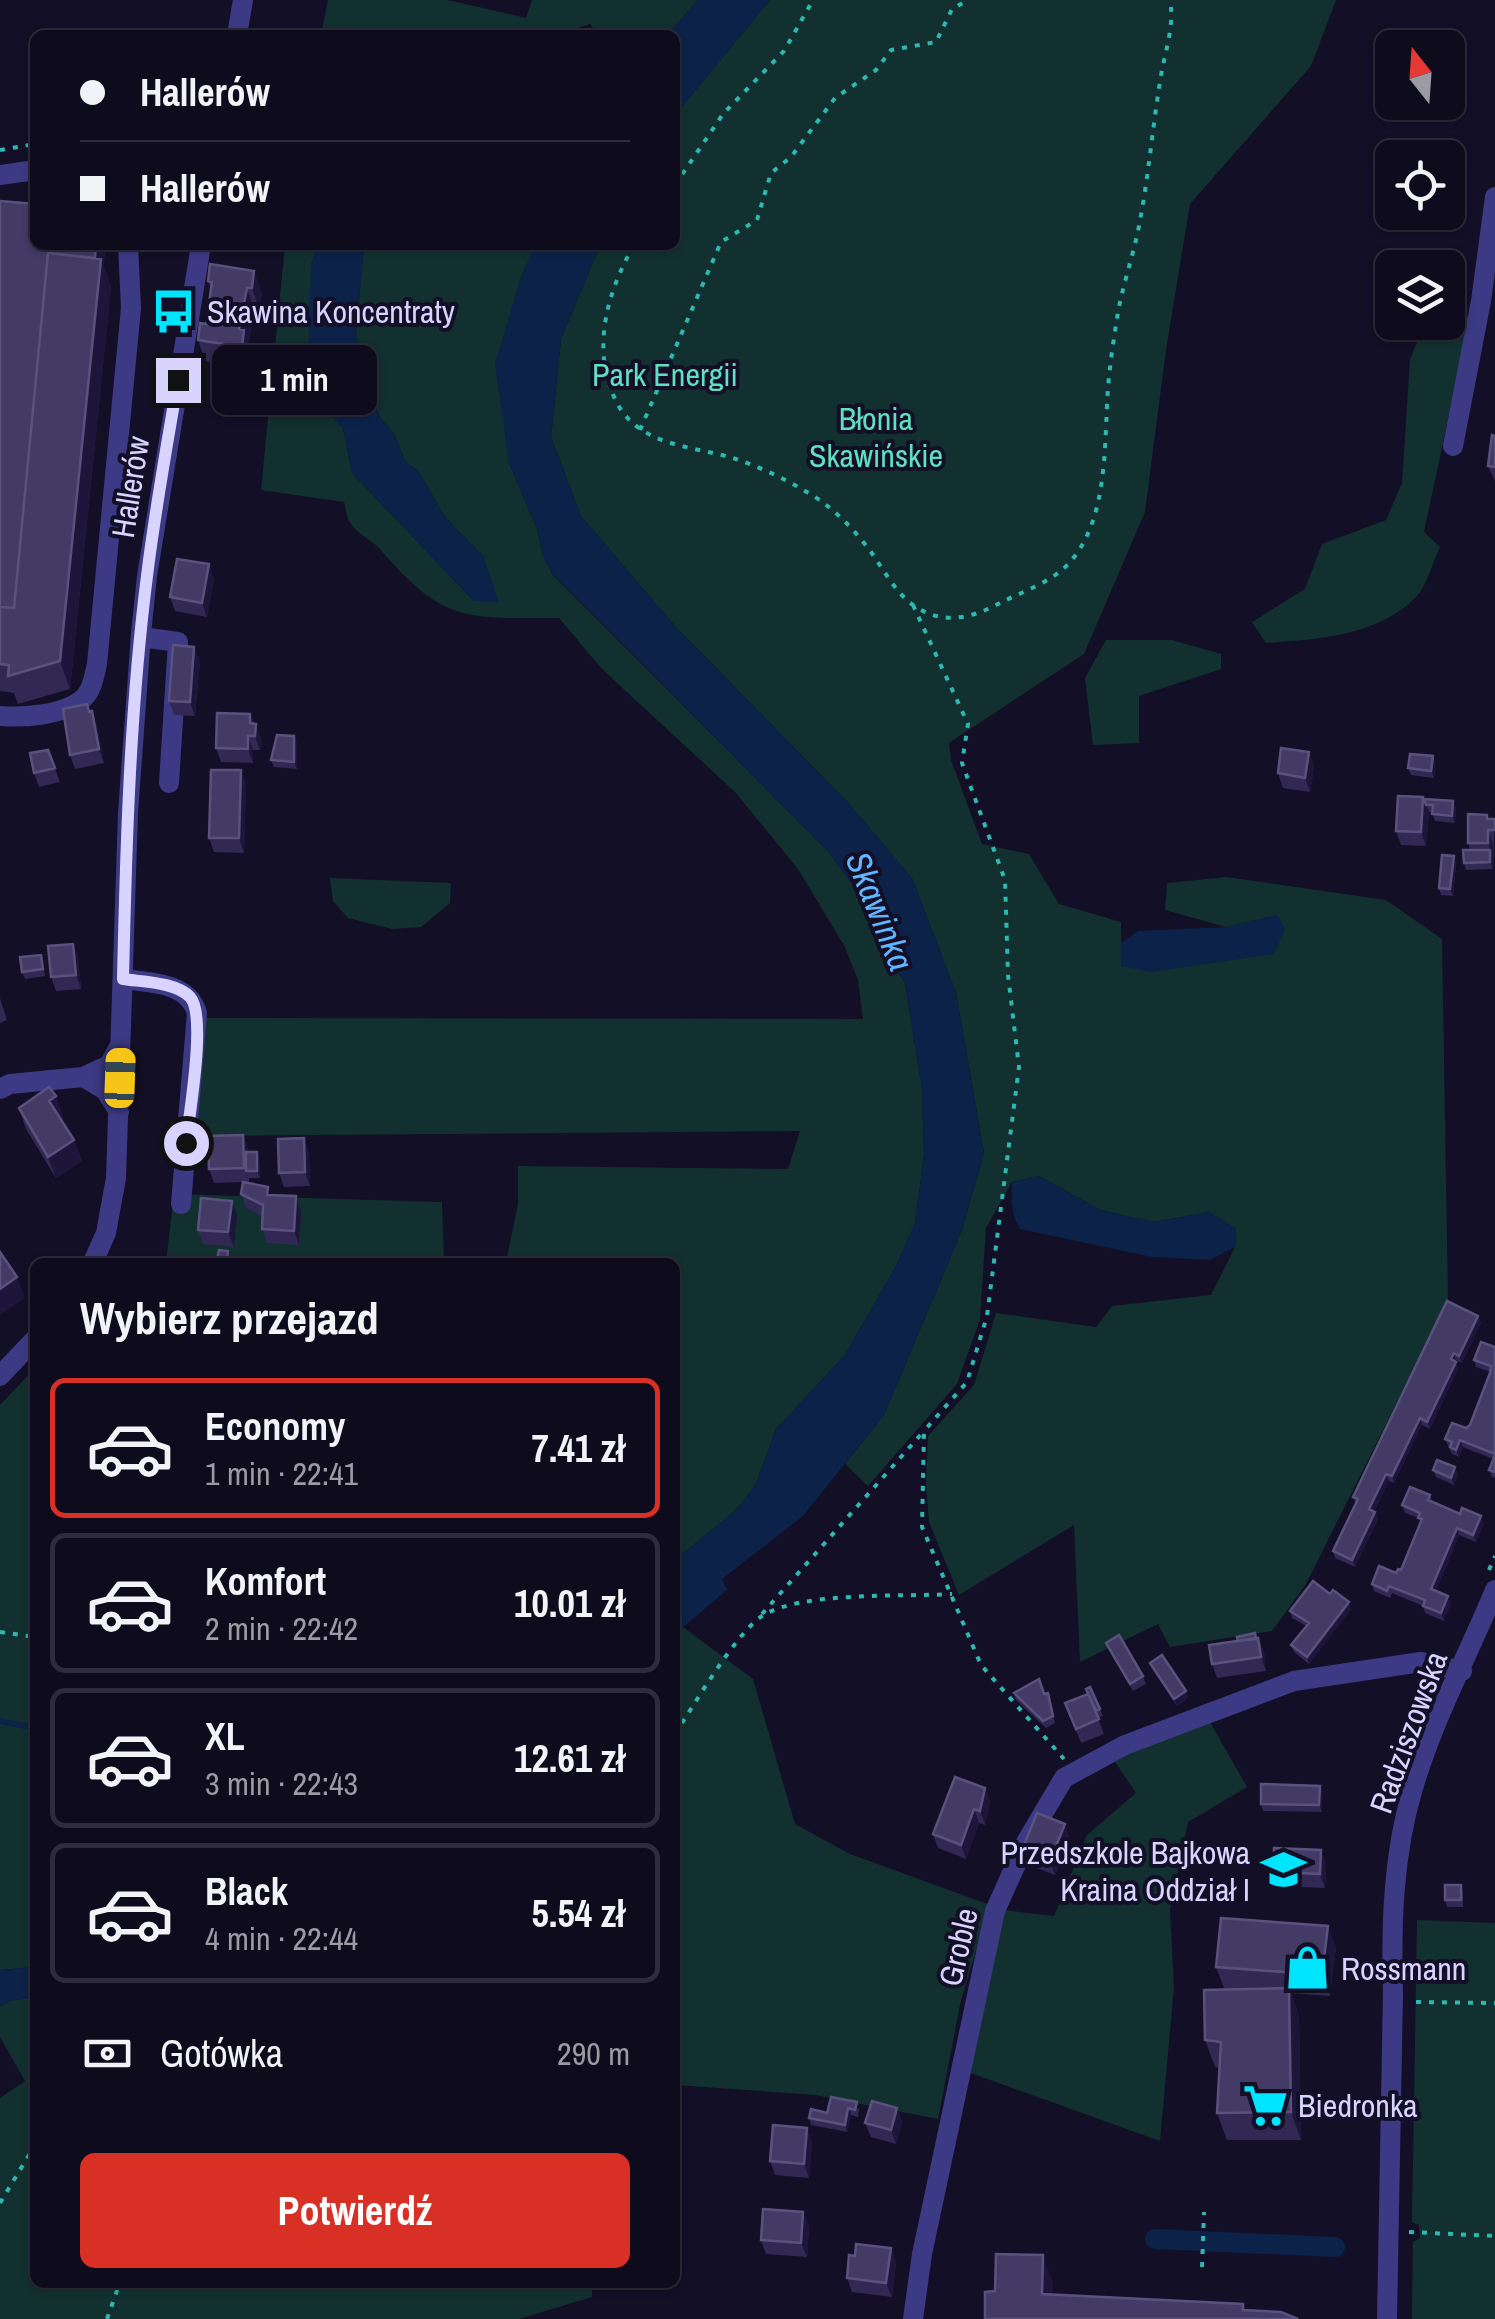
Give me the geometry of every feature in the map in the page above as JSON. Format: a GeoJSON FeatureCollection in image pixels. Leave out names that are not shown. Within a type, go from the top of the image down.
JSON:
{"type":"FeatureCollection","features":[{"type":"Feature","properties":{"kind":"street"},"geometry":{"type":"LineString","coordinates":[[239,30],[243,0]]}},
{"type":"Feature","properties":{"kind":"street"},"geometry":{"type":"LineString","coordinates":[[0,175],[30,171]]}},
{"type":"Feature","properties":{"kind":"street"},"geometry":{"type":"LineString","coordinates":[[1453,446],[1481,301],[1495,197]]}},
{"type":"Feature","properties":{"kind":"street"},"geometry":{"type":"LineString","coordinates":[[0,716],[17,718],[61,709],[82,700],[92,686],[131,308],[128,250]]}},
{"type":"Feature","properties":{"kind":"street","name":"Hallerów"},"geometry":{"type":"LineString","coordinates":[[94,1258],[112,1208],[119,1112],[128,812],[147,576],[200,250]]}},
{"type":"Feature","properties":{"kind":"street"},"geometry":{"type":"LineString","coordinates":[[141,637],[178,642],[168,784]]}},
{"type":"Feature","properties":{"kind":"street"},"geometry":{"type":"LineString","coordinates":[[123,979],[181,990],[193,999],[197,1013],[181,1204]]}},
{"type":"Feature","properties":{"kind":"street"},"geometry":{"type":"LineString","coordinates":[[0,1090],[10,1084],[83,1077],[110,1065],[121,1043]]}},
{"type":"Feature","properties":{"kind":"street"},"geometry":{"type":"LineString","coordinates":[[83,1077],[105,1090],[119,1112]]}},
{"type":"Feature","properties":{"kind":"street"},"geometry":{"type":"LineString","coordinates":[[0,1376],[30,1344]]}},
{"type":"Feature","properties":{"kind":"street","name":"Radziszowska"},"geometry":{"type":"LineString","coordinates":[[1386,2319],[1391,1942],[1398,1866],[1414,1784],[1495,1590]]}},
{"type":"Feature","properties":{"kind":"street","name":"Groble"},"geometry":{"type":"LineString","coordinates":[[914,2319],[922,2254],[996,1911],[1025,1844],[1064,1778],[1125,1744],[1294,1681],[1421,1662],[1462,1672]]}},
{"type":"Feature","properties":{"kind":"path"},"geometry":{"type":"LineString","coordinates":[[680,177],[723,114],[784,51],[813,0]]}},
{"type":"Feature","properties":{"kind":"path"},"geometry":{"type":"LineString","coordinates":[[640,430],[721,242],[756,220],[771,173],[790,157],[835,98],[876,70],[891,50],[936,42],[952,9],[968,0]]}},
{"type":"Feature","properties":{"kind":"path"},"geometry":{"type":"LineString","coordinates":[[913,605],[939,618],[984,611],[1061,571],[1079,550],[1101,485],[1108,440],[1112,351],[1138,228],[1161,72],[1173,20],[1170,0]]}},
{"type":"Feature","properties":{"kind":"path"},"geometry":{"type":"LineString","coordinates":[[0,150],[30,145]]}},
{"type":"Feature","properties":{"kind":"path"},"geometry":{"type":"LineString","coordinates":[[631,250],[607,303],[604,357],[620,408],[640,430],[675,444],[736,459],[803,489],[840,516],[913,605],[968,724],[962,762],[1005,880],[1008,974],[1019,1068],[988,1316],[967,1382],[759,1617],[719,1667],[680,1726]]}},
{"type":"Feature","properties":{"kind":"path"},"geometry":{"type":"LineString","coordinates":[[924,1431],[922,1527],[981,1665],[1075,1772]]}},
{"type":"Feature","properties":{"kind":"path"},"geometry":{"type":"LineString","coordinates":[[759,1617],[792,1602],[952,1594]]}},
{"type":"Feature","properties":{"kind":"path"},"geometry":{"type":"LineString","coordinates":[[0,1632],[30,1636]]}},
{"type":"Feature","properties":{"kind":"path"},"geometry":{"type":"LineString","coordinates":[[1416,2002],[1495,2003]]}},
{"type":"Feature","properties":{"kind":"path"},"geometry":{"type":"LineString","coordinates":[[0,2203],[30,2153]]}},
{"type":"Feature","properties":{"kind":"path"},"geometry":{"type":"LineString","coordinates":[[1202,2267],[1204,2213]]}},
{"type":"Feature","properties":{"kind":"path"},"geometry":{"type":"LineString","coordinates":[[1389,2232],[1495,2236]]}},
{"type":"Feature","properties":{"kind":"path"},"geometry":{"type":"LineString","coordinates":[[107,2319],[118,2288]]}},
{"type":"Feature","properties":{"kind":"green space"},"geometry":{"type":"Polygon","coordinates":[[[328,0],[448,0],[526,18],[532,0],[698,0],[671,30],[594,30],[590,24],[572,30],[322,30],[328,0]]]}},
{"type":"Feature","properties":{"kind":"green space"},"geometry":{"type":"Polygon","coordinates":[[[770,0],[1336,0],[1311,66],[1190,204],[1145,512],[1084,654],[949,743],[951,760],[982,844],[1029,854],[1059,904],[1121,922],[1122,966],[1277,915],[1226,927],[1165,910],[1167,883],[1227,877],[1386,900],[1442,939],[1448,1300],[1306,1584],[1272,1631],[1170,1647],[1158,1624],[1080,1662],[1074,1525],[959,1595],[929,1522],[928,1436],[974,1385],[996,1313],[1096,1327],[1112,1306],[1211,1295],[1235,1247],[1236,1229],[1209,1212],[1154,1222],[1100,1210],[1039,1176],[1012,1182],[986,1228],[980,1319],[957,1384],[868,1486],[845,1464],[884,1415],[962,1230],[984,1153],[956,993],[913,880],[852,807],[674,625],[581,516],[551,437],[561,339],[598,250],[680,250],[680,109],[770,0]]]}},
{"type":"Feature","properties":{"kind":"green space"},"geometry":{"type":"Polygon","coordinates":[[[285,250],[316,250],[311,265],[325,410],[343,428],[352,473],[474,601],[483,556],[445,517],[419,472],[405,461],[393,432],[380,418],[365,379],[356,334],[363,255],[366,250],[533,250],[519,283],[509,463],[537,529],[543,556],[553,575],[827,850],[871,909],[883,947],[905,983],[922,1088],[924,1155],[915,1224],[896,1266],[845,1355],[776,1429],[755,1486],[735,1511],[680,1556],[680,1258],[507,1258],[518,1204],[518,1166],[788,1169],[800,1131],[192,1136],[204,1018],[863,1019],[858,980],[845,947],[798,869],[735,792],[602,669],[559,618],[478,616],[440,604],[354,528],[344,502],[261,490],[285,250]]]}},
{"type":"Feature","properties":{"kind":"green space"},"geometry":{"type":"Polygon","coordinates":[[[1418,340],[1465,340],[1424,532],[1440,547],[1423,587],[1400,610],[1365,628],[1326,637],[1266,643],[1252,622],[1305,589],[1322,544],[1386,520],[1402,483],[1410,359],[1418,340]]]}},
{"type":"Feature","properties":{"kind":"green space"},"geometry":{"type":"Polygon","coordinates":[[[1106,640],[1172,640],[1221,654],[1221,669],[1139,696],[1139,743],[1093,745],[1085,678],[1106,640]]]}},
{"type":"Feature","properties":{"kind":"green space"},"geometry":{"type":"Polygon","coordinates":[[[330,878],[451,883],[450,903],[421,927],[392,929],[348,918],[333,901],[330,878]]]}},
{"type":"Feature","properties":{"kind":"green space"},"geometry":{"type":"Polygon","coordinates":[[[174,1194],[442,1202],[444,1258],[166,1258],[174,1194]]]}},
{"type":"Feature","properties":{"kind":"green space"},"geometry":{"type":"Polygon","coordinates":[[[30,1373],[30,1967],[0,1970],[0,1405],[30,1373]]]}},
{"type":"Feature","properties":{"kind":"green space"},"geometry":{"type":"Polygon","coordinates":[[[683,1627],[753,1679],[795,1824],[850,1854],[990,1905],[961,2000],[938,2119],[815,2095],[680,2085],[683,1627]]]}},
{"type":"Feature","properties":{"kind":"green space"},"geometry":{"type":"Polygon","coordinates":[[[1210,1722],[1247,1787],[1188,1822],[1170,1909],[1174,1988],[1160,2141],[968,2072],[1004,1910],[1054,1916],[1087,1835],[1136,1793],[1115,1762],[1137,1749],[1210,1722]]]}},
{"type":"Feature","properties":{"kind":"green space"},"geometry":{"type":"Polygon","coordinates":[[[1417,1920],[1495,1923],[1495,2319],[1412,2319],[1413,2242],[1420,2238],[1419,2225],[1412,2222],[1417,1920]]]}},
{"type":"Feature","properties":{"kind":"green space"},"geometry":{"type":"Polygon","coordinates":[[[30,1998],[30,2288],[592,2288],[592,2297],[519,2319],[0,2319],[0,2098],[25,2081],[0,2037],[0,2006],[30,1998]]]}},
{"type":"Feature","properties":{"kind":"water"},"geometry":{"type":"Polygon","coordinates":[[[698,0],[770,0],[680,109],[680,30],[671,30],[698,0]]]}},
{"type":"Feature","properties":{"kind":"water"},"geometry":{"type":"Polygon","coordinates":[[[316,250],[366,250],[356,334],[365,379],[380,418],[393,432],[405,461],[419,472],[445,517],[483,556],[499,602],[474,601],[352,473],[343,428],[325,410],[308,356],[311,265],[316,250]]]}},
{"type":"Feature","properties":{"kind":"water","name":"Skawinka"},"geometry":{"type":"Polygon","coordinates":[[[533,250],[598,250],[561,339],[551,437],[581,516],[674,625],[852,807],[913,880],[956,993],[984,1153],[962,1230],[884,1415],[803,1516],[722,1579],[727,1590],[680,1630],[680,1556],[735,1511],[755,1486],[776,1429],[845,1355],[896,1266],[915,1223],[924,1155],[922,1088],[905,983],[883,947],[870,909],[827,850],[553,574],[543,556],[537,529],[509,463],[495,364],[533,250]]]}},
{"type":"Feature","properties":{"kind":"water"},"geometry":{"type":"Polygon","coordinates":[[[1277,915],[1285,929],[1274,954],[1152,972],[1121,966],[1121,943],[1138,931],[1226,927],[1277,915]]]}},
{"type":"Feature","properties":{"kind":"water"},"geometry":{"type":"Polygon","coordinates":[[[1039,1176],[1100,1210],[1154,1222],[1209,1212],[1236,1229],[1235,1247],[1210,1260],[1152,1257],[1020,1229],[1012,1206],[1012,1182],[1039,1176]]]}},
{"type":"Feature","properties":{"kind":"water"},"geometry":{"type":"Polygon","coordinates":[[[30,1967],[30,1998],[0,2006],[0,1970],[30,1967]]]}},
{"type":"Feature","properties":{"kind":"building"},"geometry":{"type":"Polygon","coordinates":[[[0,201],[30,204],[30,250],[96,250],[95,258],[48,253],[14,608],[0,607],[0,201]]]}},
{"type":"Feature","properties":{"kind":"building"},"geometry":{"type":"Polygon","coordinates":[[[48,253],[101,259],[60,661],[8,676],[9,665],[0,664],[0,607],[14,608],[48,253]]]}},
{"type":"Feature","properties":{"kind":"building"},"geometry":{"type":"Polygon","coordinates":[[[210,264],[254,271],[239,329],[244,330],[242,347],[198,340],[200,323],[206,324],[212,282],[208,281],[210,264]]]}},
{"type":"Feature","properties":{"kind":"building"},"geometry":{"type":"Polygon","coordinates":[[[1492,435],[1495,436],[1495,467],[1488,466],[1492,435]]]}},
{"type":"Feature","properties":{"kind":"building"},"geometry":{"type":"Polygon","coordinates":[[[177,559],[209,564],[202,603],[170,597],[177,559]]]}},
{"type":"Feature","properties":{"kind":"building"},"geometry":{"type":"Polygon","coordinates":[[[173,645],[194,647],[190,702],[169,701],[173,645]]]}},
{"type":"Feature","properties":{"kind":"building"},"geometry":{"type":"Polygon","coordinates":[[[87,704],[89,712],[92,711],[99,749],[70,755],[63,709],[87,704]]]}},
{"type":"Feature","properties":{"kind":"building"},"geometry":{"type":"Polygon","coordinates":[[[217,713],[250,714],[250,723],[256,724],[255,736],[248,736],[248,749],[216,748],[217,713]]]}},
{"type":"Feature","properties":{"kind":"building"},"geometry":{"type":"Polygon","coordinates":[[[277,735],[294,736],[294,762],[271,760],[277,735]]]}},
{"type":"Feature","properties":{"kind":"building"},"geometry":{"type":"Polygon","coordinates":[[[1281,748],[1309,752],[1305,778],[1278,773],[1281,748]]]}},
{"type":"Feature","properties":{"kind":"building"},"geometry":{"type":"Polygon","coordinates":[[[48,750],[55,768],[34,773],[30,753],[48,750]]]}},
{"type":"Feature","properties":{"kind":"building"},"geometry":{"type":"Polygon","coordinates":[[[1410,754],[1433,756],[1431,771],[1408,768],[1410,754]]]}},
{"type":"Feature","properties":{"kind":"building"},"geometry":{"type":"Polygon","coordinates":[[[211,770],[241,770],[239,838],[209,838],[211,770]]]}},
{"type":"Feature","properties":{"kind":"building"},"geometry":{"type":"Polygon","coordinates":[[[1398,796],[1423,797],[1421,832],[1396,831],[1398,796]]]}},
{"type":"Feature","properties":{"kind":"building"},"geometry":{"type":"Polygon","coordinates":[[[1424,799],[1453,801],[1452,816],[1432,814],[1433,805],[1426,805],[1424,799]]]}},
{"type":"Feature","properties":{"kind":"building"},"geometry":{"type":"Polygon","coordinates":[[[1468,814],[1495,819],[1495,830],[1488,830],[1488,843],[1468,843],[1468,814]]]}},
{"type":"Feature","properties":{"kind":"building"},"geometry":{"type":"Polygon","coordinates":[[[1463,850],[1490,850],[1490,862],[1464,863],[1463,850]]]}},
{"type":"Feature","properties":{"kind":"building"},"geometry":{"type":"Polygon","coordinates":[[[1442,855],[1454,856],[1450,889],[1439,888],[1442,855]]]}},
{"type":"Feature","properties":{"kind":"building"},"geometry":{"type":"Polygon","coordinates":[[[73,944],[76,975],[51,977],[48,946],[73,944]]]}},
{"type":"Feature","properties":{"kind":"building"},"geometry":{"type":"Polygon","coordinates":[[[41,955],[43,969],[22,972],[20,957],[41,955]]]}},
{"type":"Feature","properties":{"kind":"building"},"geometry":{"type":"Polygon","coordinates":[[[49,1087],[56,1096],[49,1101],[74,1140],[48,1157],[19,1108],[49,1087]]]}},
{"type":"Feature","properties":{"kind":"building"},"geometry":{"type":"Polygon","coordinates":[[[243,1135],[244,1168],[209,1169],[208,1136],[243,1135]]]}},
{"type":"Feature","properties":{"kind":"building"},"geometry":{"type":"Polygon","coordinates":[[[304,1138],[305,1172],[279,1173],[278,1139],[304,1138]]]}},
{"type":"Feature","properties":{"kind":"building"},"geometry":{"type":"Polygon","coordinates":[[[246,1152],[257,1152],[257,1171],[246,1171],[246,1152]]]}},
{"type":"Feature","properties":{"kind":"building"},"geometry":{"type":"Polygon","coordinates":[[[243,1182],[268,1187],[267,1195],[296,1196],[294,1231],[262,1229],[263,1205],[241,1194],[243,1182]]]}},
{"type":"Feature","properties":{"kind":"building"},"geometry":{"type":"Polygon","coordinates":[[[201,1198],[232,1201],[228,1232],[198,1230],[201,1198]]]}},
{"type":"Feature","properties":{"kind":"building"},"geometry":{"type":"Polygon","coordinates":[[[219,1250],[228,1251],[227,1258],[217,1258],[219,1250]]]}},
{"type":"Feature","properties":{"kind":"building"},"geometry":{"type":"Polygon","coordinates":[[[0,1252],[17,1277],[0,1289],[0,1252]]]}},
{"type":"Feature","properties":{"kind":"building"},"geometry":{"type":"Polygon","coordinates":[[[1447,1301],[1478,1316],[1459,1356],[1454,1353],[1451,1359],[1456,1362],[1427,1422],[1420,1418],[1392,1476],[1386,1474],[1369,1509],[1375,1512],[1352,1560],[1333,1551],[1358,1499],[1353,1497],[1447,1301]]]}},
{"type":"Feature","properties":{"kind":"building"},"geometry":{"type":"Polygon","coordinates":[[[1481,1342],[1495,1347],[1495,1454],[1460,1440],[1456,1450],[1445,1439],[1452,1423],[1466,1428],[1470,1425],[1490,1373],[1491,1366],[1474,1360],[1481,1342]]]}},
{"type":"Feature","properties":{"kind":"building"},"geometry":{"type":"Polygon","coordinates":[[[1437,1460],[1455,1467],[1451,1478],[1433,1470],[1437,1460]]]}},
{"type":"Feature","properties":{"kind":"building"},"geometry":{"type":"Polygon","coordinates":[[[1410,1487],[1460,1514],[1462,1508],[1481,1516],[1473,1535],[1457,1528],[1431,1589],[1448,1596],[1441,1613],[1423,1606],[1425,1600],[1372,1584],[1379,1566],[1396,1573],[1401,1570],[1422,1519],[1418,1518],[1420,1513],[1402,1505],[1410,1487]]]}},
{"type":"Feature","properties":{"kind":"building"},"geometry":{"type":"Polygon","coordinates":[[[1313,1581],[1349,1602],[1307,1657],[1291,1645],[1309,1623],[1290,1611],[1313,1581]]]}},
{"type":"Feature","properties":{"kind":"building"},"geometry":{"type":"Polygon","coordinates":[[[1255,1633],[1256,1639],[1238,1641],[1237,1637],[1255,1633]]]}},
{"type":"Feature","properties":{"kind":"building"},"geometry":{"type":"Polygon","coordinates":[[[1119,1635],[1143,1676],[1130,1684],[1106,1643],[1119,1635]]]}},
{"type":"Feature","properties":{"kind":"building"},"geometry":{"type":"Polygon","coordinates":[[[1258,1638],[1261,1657],[1212,1664],[1209,1645],[1258,1638]]]}},
{"type":"Feature","properties":{"kind":"building"},"geometry":{"type":"Polygon","coordinates":[[[1162,1655],[1186,1691],[1174,1699],[1150,1663],[1162,1655]]]}},
{"type":"Feature","properties":{"kind":"building"},"geometry":{"type":"Polygon","coordinates":[[[1039,1679],[1044,1694],[1048,1693],[1053,1716],[1043,1721],[1014,1693],[1039,1679]]]}},
{"type":"Feature","properties":{"kind":"building"},"geometry":{"type":"Polygon","coordinates":[[[1090,1687],[1100,1709],[1096,1711],[1086,1689],[1090,1687]]]}},
{"type":"Feature","properties":{"kind":"building"},"geometry":{"type":"Polygon","coordinates":[[[1088,1694],[1099,1719],[1076,1729],[1065,1703],[1088,1694]]]}},
{"type":"Feature","properties":{"kind":"building"},"geometry":{"type":"Polygon","coordinates":[[[955,1777],[985,1788],[980,1811],[974,1809],[961,1845],[933,1834],[955,1777]]]}},
{"type":"Feature","properties":{"kind":"building"},"geometry":{"type":"Polygon","coordinates":[[[1261,1784],[1320,1786],[1319,1805],[1261,1804],[1261,1784]]]}},
{"type":"Feature","properties":{"kind":"building"},"geometry":{"type":"Polygon","coordinates":[[[1037,1813],[1065,1824],[1050,1861],[1022,1850],[1037,1813]]]}},
{"type":"Feature","properties":{"kind":"building"},"geometry":{"type":"Polygon","coordinates":[[[1274,1848],[1321,1850],[1320,1874],[1273,1872],[1274,1848]]]}},
{"type":"Feature","properties":{"kind":"building"},"geometry":{"type":"Polygon","coordinates":[[[1445,1885],[1461,1885],[1461,1900],[1445,1900],[1445,1885]]]}},
{"type":"Feature","properties":{"kind":"building"},"geometry":{"type":"Polygon","coordinates":[[[1221,1918],[1328,1926],[1322,1975],[1216,1967],[1221,1918]]]}},
{"type":"Feature","properties":{"kind":"building","name":"Biedronka"},"geometry":{"type":"Polygon","coordinates":[[[1289,1988],[1291,2112],[1217,2113],[1221,2042],[1205,2040],[1204,1990],[1289,1988]]]}},
{"type":"Feature","properties":{"kind":"building"},"geometry":{"type":"Polygon","coordinates":[[[831,2097],[857,2102],[855,2110],[848,2108],[845,2125],[809,2118],[811,2109],[827,2113],[831,2097]]]}},
{"type":"Feature","properties":{"kind":"building"},"geometry":{"type":"Polygon","coordinates":[[[872,2101],[897,2108],[891,2130],[865,2123],[872,2101]]]}},
{"type":"Feature","properties":{"kind":"building"},"geometry":{"type":"Polygon","coordinates":[[[773,2125],[807,2128],[804,2164],[770,2161],[773,2125]]]}},
{"type":"Feature","properties":{"kind":"building"},"geometry":{"type":"Polygon","coordinates":[[[763,2209],[803,2212],[801,2243],[761,2240],[763,2209]]]}},
{"type":"Feature","properties":{"kind":"building"},"geometry":{"type":"Polygon","coordinates":[[[856,2244],[891,2248],[886,2283],[847,2278],[849,2255],[855,2256],[856,2244]]]}},
{"type":"Feature","properties":{"kind":"building"},"geometry":{"type":"Polygon","coordinates":[[[996,2254],[1043,2255],[1042,2294],[1243,2304],[1243,2310],[1281,2312],[1298,2319],[985,2319],[985,2292],[995,2291],[996,2254]]]}},
{"type":"Feature","properties":{"kind":"waterway"},"geometry":{"type":"LineString","coordinates":[[0,1721],[30,1727]]}},
{"type":"Feature","properties":{"kind":"waterway"},"geometry":{"type":"LineString","coordinates":[[1155,2239],[1335,2247]]}},
{"type":"Feature","properties":{"kind":"place","name":"Skawina Koncentraty"},"geometry":{"type":"Point","coordinates":[174,311]}},
{"type":"Feature","properties":{"kind":"place","name":"Przedszkole Bajkowa Kraina Oddział I"},"geometry":{"type":"Point","coordinates":[1283,1870]}},
{"type":"Feature","properties":{"kind":"place","name":"Rossmann"},"geometry":{"type":"Point","coordinates":[1308,1968]}},
{"type":"Feature","properties":{"kind":"place","name":"Biedronka"},"geometry":{"type":"Point","coordinates":[1265,2105]}},
{"type":"Feature","properties":{"kind":"route"},"geometry":{"type":"LineString","coordinates":[[178,380],[141,634],[128,812],[123,979],[181,990],[193,999],[196,1034],[186,1143]]}},
{"type":"Feature","properties":{"kind":"park label","name":"Park Energii"},"geometry":{"type":"Point","coordinates":[665,374]}},
{"type":"Feature","properties":{"kind":"park label","name":"Błonia Skawińskie"},"geometry":{"type":"Point","coordinates":[876,436]}}]}
